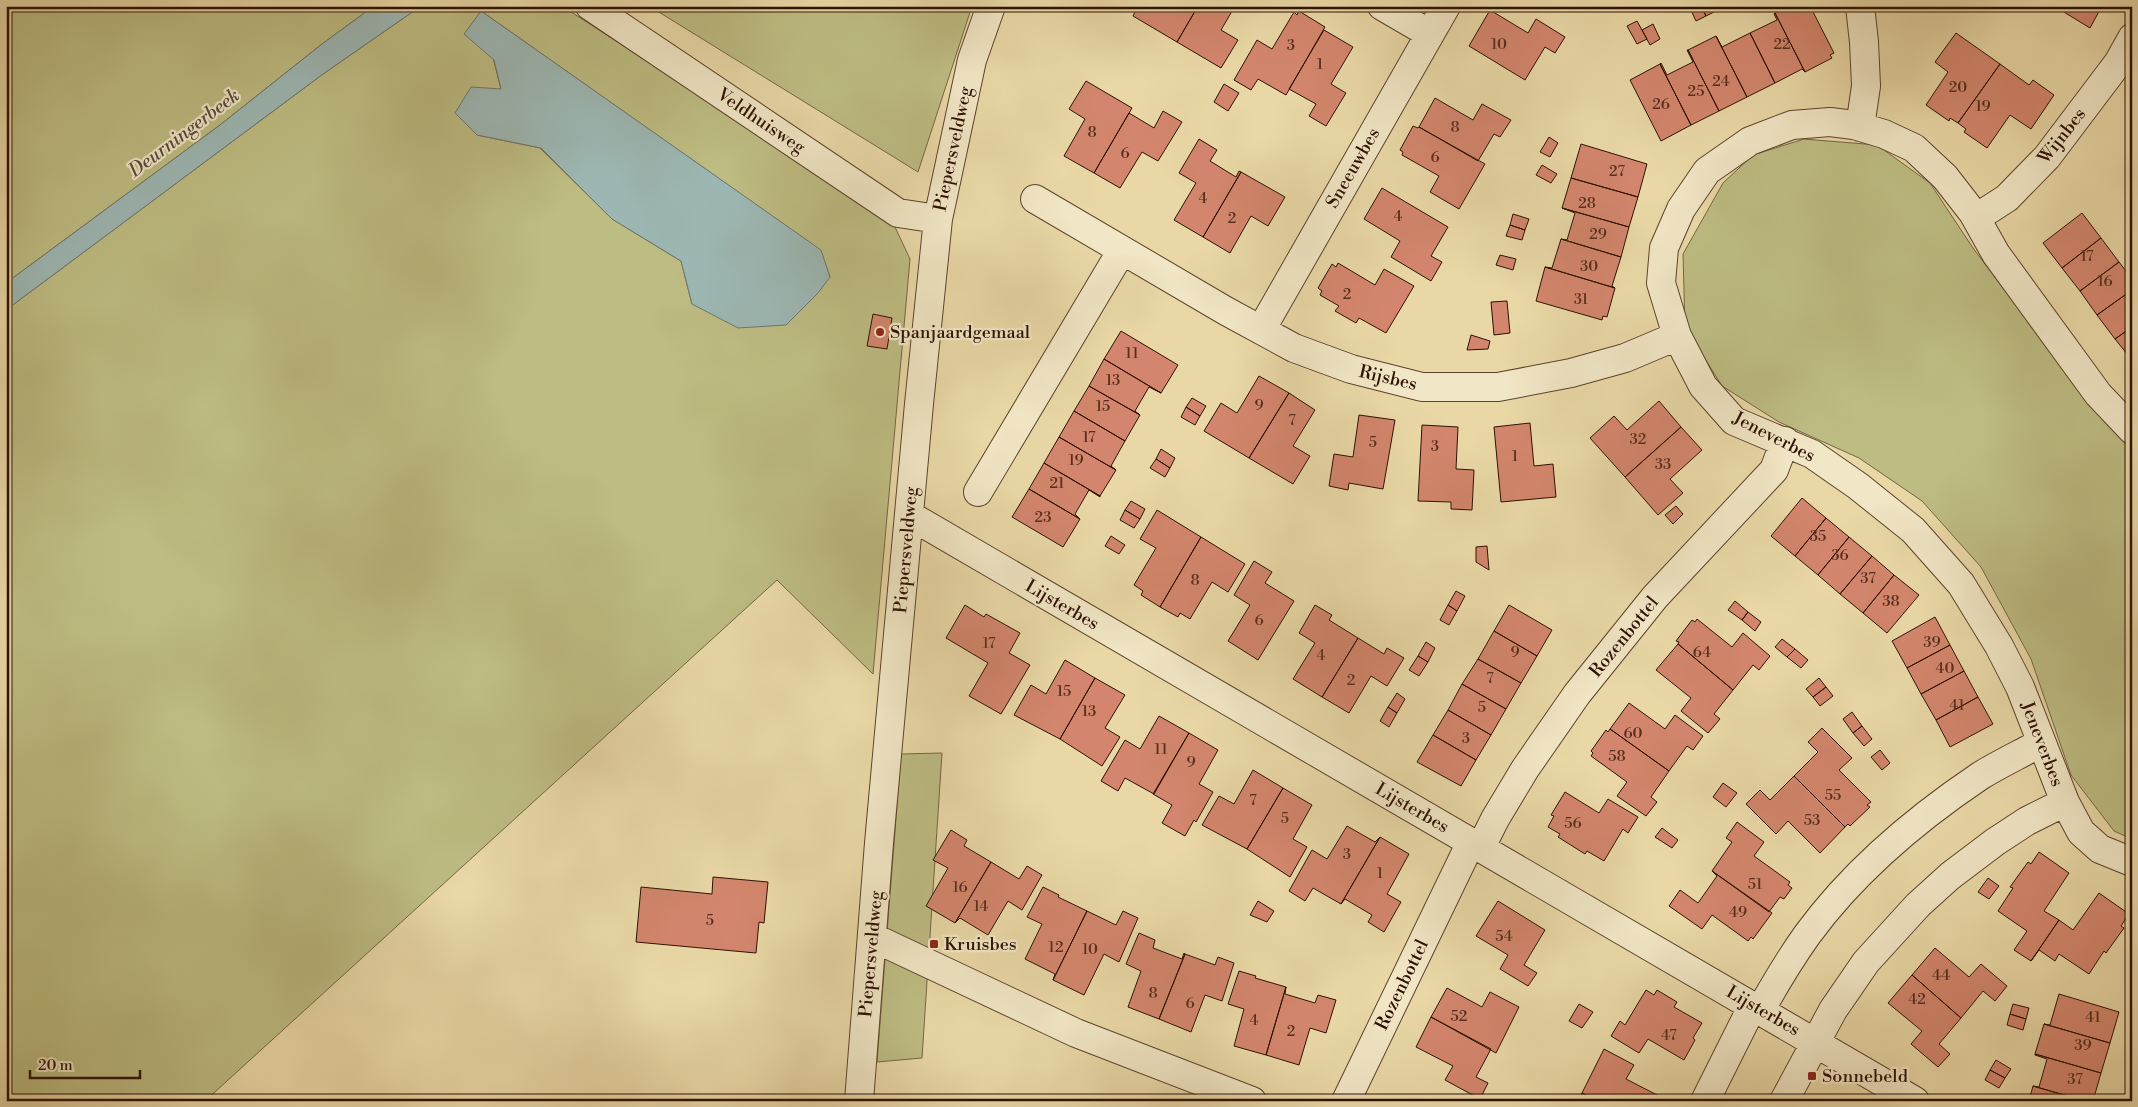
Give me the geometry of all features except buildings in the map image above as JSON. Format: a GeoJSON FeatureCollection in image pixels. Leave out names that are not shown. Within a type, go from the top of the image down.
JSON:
{"type":"FeatureCollection","features":[{"type":"Feature","properties":{"kind":"street","name":"Veldhuisweg"},"geometry":{"type":"LineString","coordinates":[[590,6],[898,213],[938,219]]}},
{"type":"Feature","properties":{"kind":"street","name":"Piepersveldweg"},"geometry":{"type":"LineString","coordinates":[[859,1101],[909,515],[938,219],[972,60],[991,6]]}},
{"type":"Feature","properties":{"kind":"street"},"geometry":{"type":"LineString","coordinates":[[1382,6],[1430,34]]}},
{"type":"Feature","properties":{"kind":"street","name":"Sneeuwbes"},"geometry":{"type":"LineString","coordinates":[[1261,330],[1446,6]]}},
{"type":"Feature","properties":{"kind":"street"},"geometry":{"type":"LineString","coordinates":[[1860,6],[1866,86],[1860,127]]}},
{"type":"Feature","properties":{"kind":"street","name":"Wijnbes"},"geometry":{"type":"LineString","coordinates":[[1976,218],[2007,198],[2047,157],[2118,62],[2132,38]]}},
{"type":"Feature","properties":{"kind":"street","name":"Jeneverbes"},"geometry":{"type":"LineString","coordinates":[[2132,430],[2098,394],[1996,254],[1976,218],[1944,177],[1914,148],[1884,134],[1860,127],[1830,122],[1792,124],[1750,141],[1707,171],[1681,209],[1664,248],[1662,284],[1677,336],[1703,386],[1734,421],[1812,454],[1858,486],[1913,530],[1961,584],[2004,654],[2020,687],[2040,743],[2065,802],[2081,832],[2100,849],[2132,862]]}},
{"type":"Feature","properties":{"kind":"street","name":"Rijsbes"},"geometry":{"type":"LineString","coordinates":[[1035,199],[1294,348],[1351,370],[1422,387],[1498,387],[1571,373],[1624,358],[1677,336]]}},
{"type":"Feature","properties":{"kind":"street"},"geometry":{"type":"LineString","coordinates":[[978,492],[1122,250]]}},
{"type":"Feature","properties":{"kind":"street","name":"Rozenbottel"},"geometry":{"type":"LineString","coordinates":[[1346,1101],[1476,845],[1495,819],[1525,769],[1577,694],[1655,597],[1774,470],[1785,442]]}},
{"type":"Feature","properties":{"kind":"street","name":"Lijsterbes"},"geometry":{"type":"LineString","coordinates":[[909,515],[1916,1101]]}},
{"type":"Feature","properties":{"kind":"street"},"geometry":{"type":"LineString","coordinates":[[1705,1101],[1757,1007],[1808,933],[1846,890],[1894,841],[1942,803],[1982,775],[2040,743]]}},
{"type":"Feature","properties":{"kind":"street"},"geometry":{"type":"LineString","coordinates":[[1784,1101],[1833,1010],[1866,962],[1918,906],[1950,876],[1995,842],[2027,821],[2065,802]]}},
{"type":"Feature","properties":{"kind":"street"},"geometry":{"type":"LineString","coordinates":[[872,937],[1076,1032],[1252,1101]]}},
{"type":"Feature","properties":{"kind":"shaded area"},"geometry":{"type":"Polygon","coordinates":[[[6,6],[374,6],[322,44],[220,125],[6,283],[6,6]]]}},
{"type":"Feature","properties":{"kind":"shaded area"},"geometry":{"type":"Polygon","coordinates":[[[421,6],[562,6],[880,212],[895,227],[910,259],[873,674],[777,580],[205,1101],[6,1101],[6,310],[323,74],[421,6]],[[481,11],[501,89],[477,135],[540,148],[612,219],[681,261],[692,304],[830,277],[820,250],[481,11]]]}},
{"type":"Feature","properties":{"kind":"shaded area"},"geometry":{"type":"Polygon","coordinates":[[[649,6],[972,6],[918,172],[649,6]]]}},
{"type":"Feature","properties":{"kind":"shaded area"},"geometry":{"type":"Polygon","coordinates":[[[1804,139],[1877,145],[1930,183],[1973,248],[2082,394],[2132,446],[2132,839],[2114,831],[2071,775],[2031,659],[1981,567],[1922,501],[1859,458],[1779,422],[1722,386],[1685,327],[1683,254],[1723,183],[1753,155],[1804,139]]]}},
{"type":"Feature","properties":{"kind":"shaded area"},"geometry":{"type":"Polygon","coordinates":[[[942,753],[922,1058],[877,1062],[901,754],[942,753]]]}},
{"type":"Feature","properties":{"kind":"water"},"geometry":{"type":"Polygon","coordinates":[[[374,6],[421,6],[323,74],[6,310],[6,283],[220,125],[322,44],[374,6]]]}},
{"type":"Feature","properties":{"kind":"water"},"geometry":{"type":"Polygon","coordinates":[[[481,11],[821,250],[830,277],[818,293],[786,325],[738,328],[692,304],[681,261],[612,219],[541,148],[477,135],[455,113],[471,87],[501,89],[494,60],[464,34],[481,11]]]}},
{"type":"Feature","properties":{"kind":"place","name":"Spanjaardgemaal"},"geometry":{"type":"Point","coordinates":[880,332]}},
{"type":"Feature","properties":{"kind":"place","name":"Kruisbes"},"geometry":{"type":"Point","coordinates":[934,944]}},
{"type":"Feature","properties":{"kind":"place","name":"Sonnebeld"},"geometry":{"type":"Point","coordinates":[1812,1076]}},
{"type":"Feature","properties":{"kind":"water label","name":"Deurningerbeek"},"geometry":{"type":"Point","coordinates":[184,133]}}]}
